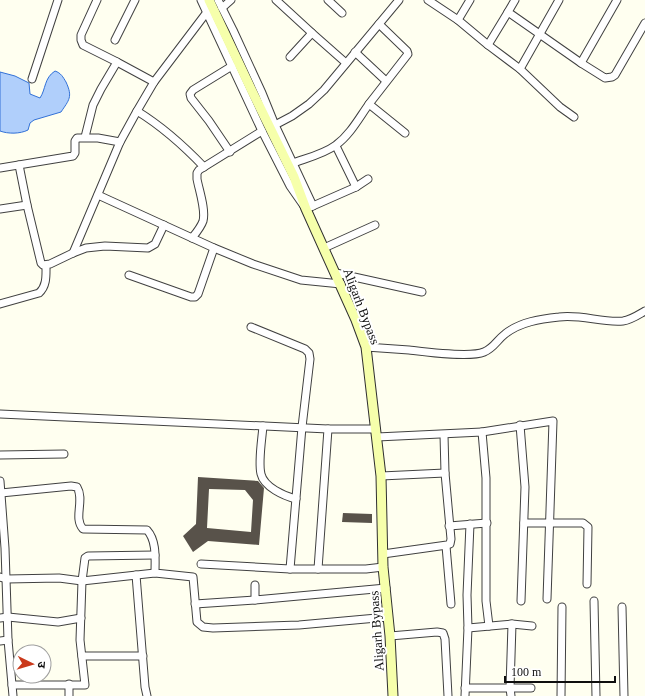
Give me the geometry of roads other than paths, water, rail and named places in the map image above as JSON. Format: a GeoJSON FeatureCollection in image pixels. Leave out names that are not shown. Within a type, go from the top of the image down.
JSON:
{"type":"FeatureCollection","features":[{"type":"Feature","properties":{"kind":"main road","name":"Aligarh Bypass"},"geometry":{"type":"LineString","coordinates":[[209,0],[309,207],[324,248],[341,284],[366,347],[381,476],[383,567],[390,636],[393,696]]}},
{"type":"Feature","properties":{"kind":"street"},"geometry":{"type":"LineString","coordinates":[[32,79],[58,0]]}},
{"type":"Feature","properties":{"kind":"street"},"geometry":{"type":"LineString","coordinates":[[97,0],[81,35],[80,40],[83,45],[154,82]]}},
{"type":"Feature","properties":{"kind":"street"},"geometry":{"type":"LineString","coordinates":[[115,40],[135,0]]}},
{"type":"Feature","properties":{"kind":"street"},"geometry":{"type":"LineString","coordinates":[[201,0],[262,131],[290,186],[309,207]]}},
{"type":"Feature","properties":{"kind":"street"},"geometry":{"type":"LineString","coordinates":[[218,0],[294,163],[309,207]]}},
{"type":"Feature","properties":{"kind":"street"},"geometry":{"type":"LineString","coordinates":[[222,8],[231,0]]}},
{"type":"Feature","properties":{"kind":"street"},"geometry":{"type":"LineString","coordinates":[[276,0],[346,64]]}},
{"type":"Feature","properties":{"kind":"street"},"geometry":{"type":"LineString","coordinates":[[328,0],[342,13]]}},
{"type":"Feature","properties":{"kind":"street"},"geometry":{"type":"LineString","coordinates":[[275,125],[292,116],[309,104],[324,90],[398,0]]}},
{"type":"Feature","properties":{"kind":"street"},"geometry":{"type":"LineString","coordinates":[[428,0],[458,20],[520,69],[560,107],[574,117]]}},
{"type":"Feature","properties":{"kind":"street"},"geometry":{"type":"LineString","coordinates":[[458,20],[470,0]]}},
{"type":"Feature","properties":{"kind":"street"},"geometry":{"type":"LineString","coordinates":[[488,44],[515,0]]}},
{"type":"Feature","properties":{"kind":"street"},"geometry":{"type":"LineString","coordinates":[[520,69],[559,0]]}},
{"type":"Feature","properties":{"kind":"street"},"geometry":{"type":"LineString","coordinates":[[581,63],[617,0]]}},
{"type":"Feature","properties":{"kind":"street"},"geometry":{"type":"LineString","coordinates":[[73,253],[120,142],[137,111],[154,82],[207,12]]}},
{"type":"Feature","properties":{"kind":"street"},"geometry":{"type":"LineString","coordinates":[[508,12],[605,78],[612,77],[645,23]]}},
{"type":"Feature","properties":{"kind":"street"},"geometry":{"type":"LineString","coordinates":[[294,163],[336,146],[352,128],[386,82],[407,57],[407,51],[379,24]]}},
{"type":"Feature","properties":{"kind":"street"},"geometry":{"type":"LineString","coordinates":[[290,57],[312,33]]}},
{"type":"Feature","properties":{"kind":"street"},"geometry":{"type":"LineString","coordinates":[[355,52],[386,82]]}},
{"type":"Feature","properties":{"kind":"street"},"geometry":{"type":"LineString","coordinates":[[85,137],[93,105],[117,62]]}},
{"type":"Feature","properties":{"kind":"street"},"geometry":{"type":"LineString","coordinates":[[230,152],[191,98],[190,94],[193,90],[232,66]]}},
{"type":"Feature","properties":{"kind":"street"},"geometry":{"type":"LineString","coordinates":[[369,104],[404,133]]}},
{"type":"Feature","properties":{"kind":"street"},"geometry":{"type":"LineString","coordinates":[[137,111],[171,135],[204,167]]}},
{"type":"Feature","properties":{"kind":"street"},"geometry":{"type":"LineString","coordinates":[[192,238],[203,221],[204,213],[197,173],[199,170],[262,131]]}},
{"type":"Feature","properties":{"kind":"street"},"geometry":{"type":"LineString","coordinates":[[0,168],[73,156],[75,152],[75,139],[85,137],[120,142]]}},
{"type":"Feature","properties":{"kind":"street"},"geometry":{"type":"LineString","coordinates":[[336,146],[356,187]]}},
{"type":"Feature","properties":{"kind":"street"},"geometry":{"type":"LineString","coordinates":[[18,165],[26,205],[41,263],[46,266]]}},
{"type":"Feature","properties":{"kind":"street"},"geometry":{"type":"LineString","coordinates":[[309,207],[356,187],[368,180]]}},
{"type":"Feature","properties":{"kind":"street"},"geometry":{"type":"LineString","coordinates":[[98,195],[214,248],[301,280],[341,284]]}},
{"type":"Feature","properties":{"kind":"street"},"geometry":{"type":"LineString","coordinates":[[0,209],[26,205]]}},
{"type":"Feature","properties":{"kind":"street"},"geometry":{"type":"LineString","coordinates":[[46,266],[86,248],[105,246],[148,248],[155,244],[164,225]]}},
{"type":"Feature","properties":{"kind":"street"},"geometry":{"type":"LineString","coordinates":[[324,248],[375,225]]}},
{"type":"Feature","properties":{"kind":"street"},"geometry":{"type":"LineString","coordinates":[[129,275],[191,297],[195,297],[198,294],[214,248]]}},
{"type":"Feature","properties":{"kind":"street"},"geometry":{"type":"LineString","coordinates":[[0,304],[40,293],[44,289],[46,266]]}},
{"type":"Feature","properties":{"kind":"street"},"geometry":{"type":"LineString","coordinates":[[336,273],[422,292]]}},
{"type":"Feature","properties":{"kind":"street"},"geometry":{"type":"LineString","coordinates":[[366,347],[473,354],[484,352],[493,347],[503,335],[513,328],[525,323],[575,316],[611,321],[624,321],[645,311]]}},
{"type":"Feature","properties":{"kind":"street"},"geometry":{"type":"LineString","coordinates":[[251,327],[305,349],[309,353],[310,359],[302,427],[290,569]]}},
{"type":"Feature","properties":{"kind":"street"},"geometry":{"type":"LineString","coordinates":[[0,414],[302,427],[377,433],[444,434],[482,432],[553,421],[547,599]]}},
{"type":"Feature","properties":{"kind":"street"},"geometry":{"type":"LineString","coordinates":[[520,425],[525,487],[521,601]]}},
{"type":"Feature","properties":{"kind":"street"},"geometry":{"type":"LineString","coordinates":[[263,426],[260,466],[261,475],[276,491],[296,499]]}},
{"type":"Feature","properties":{"kind":"street"},"geometry":{"type":"LineString","coordinates":[[318,569],[328,429]]}},
{"type":"Feature","properties":{"kind":"street"},"geometry":{"type":"LineString","coordinates":[[482,432],[486,478],[486,601],[489,626]]}},
{"type":"Feature","properties":{"kind":"street"},"geometry":{"type":"LineString","coordinates":[[383,554],[446,546],[450,542],[444,434]]}},
{"type":"Feature","properties":{"kind":"street"},"geometry":{"type":"LineString","coordinates":[[0,455],[64,454]]}},
{"type":"Feature","properties":{"kind":"street"},"geometry":{"type":"LineString","coordinates":[[381,476],[445,473]]}},
{"type":"Feature","properties":{"kind":"street"},"geometry":{"type":"LineString","coordinates":[[0,481],[4,617],[8,640],[13,696]]}},
{"type":"Feature","properties":{"kind":"street"},"geometry":{"type":"LineString","coordinates":[[1,493],[71,486],[77,487],[79,491],[80,526],[83,529],[147,530],[151,534],[154,542],[155,573]]}},
{"type":"Feature","properties":{"kind":"street"},"geometry":{"type":"LineString","coordinates":[[449,526],[487,523]]}},
{"type":"Feature","properties":{"kind":"street"},"geometry":{"type":"LineString","coordinates":[[524,523],[583,523],[588,527],[587,584]]}},
{"type":"Feature","properties":{"kind":"street"},"geometry":{"type":"LineString","coordinates":[[470,524],[465,692],[510,692],[531,688]]}},
{"type":"Feature","properties":{"kind":"street"},"geometry":{"type":"LineString","coordinates":[[446,546],[451,604]]}},
{"type":"Feature","properties":{"kind":"street"},"geometry":{"type":"LineString","coordinates":[[12,685],[85,684],[80,640],[82,581],[85,558],[88,556],[154,555]]}},
{"type":"Feature","properties":{"kind":"street"},"geometry":{"type":"LineString","coordinates":[[201,564],[290,569],[366,569],[383,567]]}},
{"type":"Feature","properties":{"kind":"street"},"geometry":{"type":"LineString","coordinates":[[3,578],[59,578],[82,581],[155,573],[193,577],[197,622],[203,627],[213,628],[299,625],[388,617]]}},
{"type":"Feature","properties":{"kind":"street"},"geometry":{"type":"LineString","coordinates":[[136,575],[146,696]]}},
{"type":"Feature","properties":{"kind":"street"},"geometry":{"type":"LineString","coordinates":[[255,585],[255,600]]}},
{"type":"Feature","properties":{"kind":"street"},"geometry":{"type":"LineString","coordinates":[[195,604],[386,588]]}},
{"type":"Feature","properties":{"kind":"street"},"geometry":{"type":"LineString","coordinates":[[594,601],[596,696]]}},
{"type":"Feature","properties":{"kind":"street"},"geometry":{"type":"LineString","coordinates":[[561,696],[562,607]]}},
{"type":"Feature","properties":{"kind":"street"},"geometry":{"type":"LineString","coordinates":[[622,607],[624,696]]}},
{"type":"Feature","properties":{"kind":"street"},"geometry":{"type":"LineString","coordinates":[[4,617],[58,622],[81,618]]}},
{"type":"Feature","properties":{"kind":"street"},"geometry":{"type":"LineString","coordinates":[[468,628],[512,624],[532,626]]}},
{"type":"Feature","properties":{"kind":"street"},"geometry":{"type":"LineString","coordinates":[[510,692],[512,624]]}},
{"type":"Feature","properties":{"kind":"street"},"geometry":{"type":"LineString","coordinates":[[390,636],[437,632],[443,634],[445,639],[448,696]]}},
{"type":"Feature","properties":{"kind":"street"},"geometry":{"type":"LineString","coordinates":[[0,641],[8,640]]}},
{"type":"Feature","properties":{"kind":"street"},"geometry":{"type":"LineString","coordinates":[[82,656],[143,656]]}},
{"type":"Feature","properties":{"kind":"street"},"geometry":{"type":"LineString","coordinates":[[69,684],[69,696]]}},
{"type":"Feature","properties":{"kind":"water"},"geometry":{"type":"Polygon","coordinates":[[[55,71],[63,77],[70,95],[61,112],[34,120],[30,123],[28,130],[25,131],[7,133],[0,131],[0,72],[15,76],[29,83],[30,94],[40,98],[47,80],[55,71]]]}}]}
